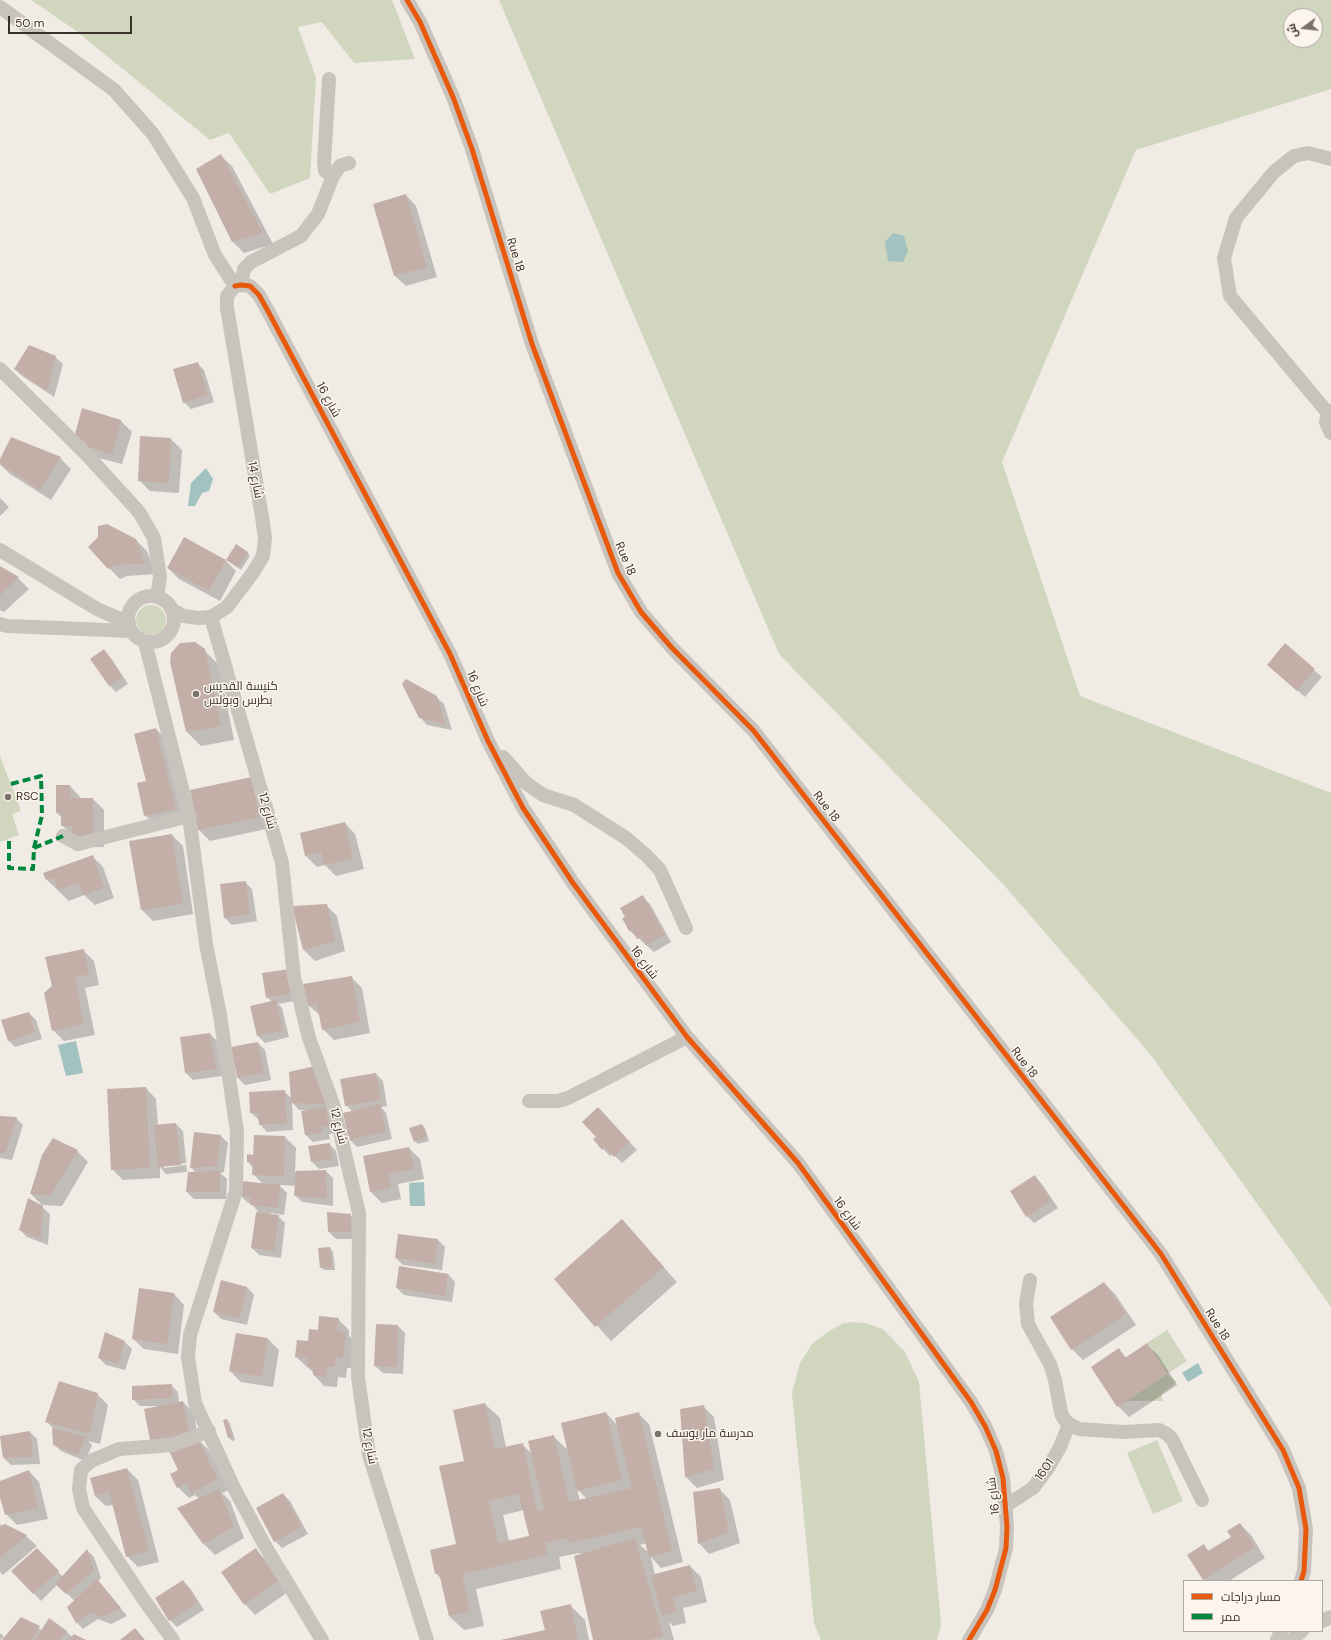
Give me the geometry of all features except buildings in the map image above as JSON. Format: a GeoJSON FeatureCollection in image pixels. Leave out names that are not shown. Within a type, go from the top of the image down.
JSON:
{"type":"FeatureCollection","features":[{"type":"Feature","properties":{"kind":"street","name":"Rue 18"},"geometry":{"type":"LineString","coordinates":[[407,0],[420,22],[453,97],[472,149],[532,344],[618,573],[641,612],[672,648],[753,730],[1161,1254],[1286,1456],[1299,1488],[1306,1529],[1304,1571],[1301,1580]]}},
{"type":"Feature","properties":{"kind":"street"},"geometry":{"type":"LineString","coordinates":[[0,7],[114,90],[153,134],[193,198],[215,255],[238,286]]}},
{"type":"Feature","properties":{"kind":"street"},"geometry":{"type":"LineString","coordinates":[[329,78],[324,162],[325,171],[333,176],[340,166],[349,163]]}},
{"type":"Feature","properties":{"kind":"street"},"geometry":{"type":"LineString","coordinates":[[1331,159],[1308,153],[1294,156],[1274,172],[1236,218],[1224,258],[1230,296],[1329,412],[1326,422],[1331,433]]}},
{"type":"Feature","properties":{"kind":"street","name":"شارع 14"},"geometry":{"type":"LineString","coordinates":[[211,617],[227,607],[252,574],[263,556],[265,538],[227,308],[227,296],[238,286],[244,269],[251,262],[301,236],[318,214],[333,176]]}},
{"type":"Feature","properties":{"kind":"street","name":"شارع 16"},"geometry":{"type":"LineString","coordinates":[[238,286],[250,286],[260,295],[450,654],[488,741],[523,808],[573,884],[687,1037],[798,1163],[971,1402],[985,1426],[996,1451],[1003,1478],[1007,1505],[1006,1541],[1001,1569],[987,1610],[969,1640]]}},
{"type":"Feature","properties":{"kind":"street"},"geometry":{"type":"LineString","coordinates":[[0,369],[88,456],[138,512],[154,538],[160,577],[157,597]]}},
{"type":"Feature","properties":{"kind":"street"},"geometry":{"type":"LineString","coordinates":[[0,550],[97,609],[130,627]]}},
{"type":"Feature","properties":{"kind":"street"},"geometry":{"type":"LineString","coordinates":[[172,610],[174,625],[166,637],[153,642],[145,642],[135,636],[130,627],[130,610],[138,600],[144,598],[157,597],[172,610],[184,616],[198,618],[211,617]]}},
{"type":"Feature","properties":{"kind":"street","name":"شارع 12"},"geometry":{"type":"LineString","coordinates":[[211,617],[282,863],[294,977],[309,1038],[334,1107],[359,1213],[358,1377],[369,1455],[427,1640]]}},
{"type":"Feature","properties":{"kind":"street"},"geometry":{"type":"LineString","coordinates":[[0,624],[38,628],[130,627]]}},
{"type":"Feature","properties":{"kind":"street"},"geometry":{"type":"LineString","coordinates":[[145,642],[189,816],[206,944],[220,1015],[237,1132],[236,1191],[190,1334],[188,1357],[195,1403],[209,1431],[232,1486],[264,1544],[322,1640]]}},
{"type":"Feature","properties":{"kind":"street"},"geometry":{"type":"LineString","coordinates":[[488,741],[526,783],[543,795],[574,805],[626,838],[647,856],[660,870],[686,928]]}},
{"type":"Feature","properties":{"kind":"street"},"geometry":{"type":"LineString","coordinates":[[63,836],[78,844],[189,816]]}},
{"type":"Feature","properties":{"kind":"street"},"geometry":{"type":"LineString","coordinates":[[529,1101],[558,1101],[568,1098],[687,1037]]}},
{"type":"Feature","properties":{"kind":"street"},"geometry":{"type":"LineString","coordinates":[[1030,1280],[1026,1303],[1028,1324],[1050,1364],[1055,1380],[1061,1413],[1069,1424],[1084,1429],[1124,1432],[1159,1430],[1167,1434],[1172,1439],[1202,1500]]}},
{"type":"Feature","properties":{"kind":"street","name":"1601"},"geometry":{"type":"LineString","coordinates":[[1007,1505],[1033,1488],[1048,1468],[1060,1447],[1069,1424]]}},
{"type":"Feature","properties":{"kind":"street"},"geometry":{"type":"LineString","coordinates":[[173,1640],[131,1581],[83,1508],[79,1489],[81,1470],[91,1461],[119,1449],[173,1445],[209,1431]]}},
{"type":"Feature","properties":{"kind":"street"},"geometry":{"type":"LineString","coordinates":[[1291,1640],[1301,1632]]}},
{"type":"Feature","properties":{"kind":"green space"},"geometry":{"type":"Polygon","coordinates":[[[31,0],[392,0],[415,59],[354,63],[322,22],[298,27],[316,78],[310,178],[270,194],[229,133],[210,140],[75,30],[31,0]]]}},
{"type":"Feature","properties":{"kind":"green space"},"geometry":{"type":"Polygon","coordinates":[[[499,0],[1331,0],[1331,89],[1136,150],[1002,462],[1080,696],[1331,793],[1331,1307],[1150,1054],[1003,884],[779,654],[499,0]]]}},
{"type":"Feature","properties":{"kind":"green space"},"geometry":{"type":"Polygon","coordinates":[[[151,605],[161,610],[166,620],[161,630],[151,635],[141,630],[136,620],[141,610],[151,605]]]}},
{"type":"Feature","properties":{"kind":"green space","name":"RSC"},"geometry":{"type":"Polygon","coordinates":[[[0,756],[21,811],[12,814],[19,835],[0,842],[0,756]]]}},
{"type":"Feature","properties":{"kind":"green space"},"geometry":{"type":"Polygon","coordinates":[[[844,1323],[865,1323],[883,1329],[905,1352],[919,1382],[941,1625],[937,1640],[821,1640],[814,1623],[792,1393],[800,1363],[812,1344],[829,1331],[844,1323]]]}},
{"type":"Feature","properties":{"kind":"green space"},"geometry":{"type":"Polygon","coordinates":[[[1167,1330],[1187,1361],[1167,1374],[1147,1343],[1167,1330]]]}},
{"type":"Feature","properties":{"kind":"green space"},"geometry":{"type":"Polygon","coordinates":[[[1167,1374],[1177,1382],[1161,1394],[1163,1401],[1126,1401],[1167,1374]]]}},
{"type":"Feature","properties":{"kind":"green space"},"geometry":{"type":"Polygon","coordinates":[[[1157,1440],[1183,1501],[1153,1514],[1127,1453],[1157,1440]]]}},
{"type":"Feature","properties":{"kind":"water"},"geometry":{"type":"Polygon","coordinates":[[[893,233],[904,236],[908,251],[903,262],[888,261],[885,242],[893,233]]]}},
{"type":"Feature","properties":{"kind":"water"},"geometry":{"type":"Polygon","coordinates":[[[206,468],[213,479],[209,491],[202,493],[195,506],[188,506],[191,483],[206,468]]]}},
{"type":"Feature","properties":{"kind":"water"},"geometry":{"type":"Polygon","coordinates":[[[76,1041],[83,1073],[66,1076],[58,1045],[76,1041]]]}},
{"type":"Feature","properties":{"kind":"water"},"geometry":{"type":"Polygon","coordinates":[[[424,1182],[425,1206],[410,1206],[409,1183],[424,1182]]]}},
{"type":"Feature","properties":{"kind":"water"},"geometry":{"type":"Polygon","coordinates":[[[1198,1363],[1203,1373],[1188,1382],[1182,1373],[1198,1363]]]}},
{"type":"Feature","properties":{"kind":"marked path"},"geometry":{"type":"LineString","coordinates":[[11,784],[41,776],[42,815],[34,848]]}},
{"type":"Feature","properties":{"kind":"marked path"},"geometry":{"type":"LineString","coordinates":[[9,841],[9,868],[33,869],[34,848],[63,836]]}},
{"type":"Feature","properties":{"kind":"cycle path"},"geometry":{"type":"LineString","coordinates":[[407,0],[420,22],[453,97],[472,149],[532,344],[618,573],[641,612],[672,648],[753,730],[1161,1254],[1283,1450],[1299,1488],[1306,1529],[1304,1571],[1301,1580]]}},
{"type":"Feature","properties":{"kind":"cycle path"},"geometry":{"type":"LineString","coordinates":[[235,286],[250,286],[259,295],[269,313],[450,654],[488,741],[523,808],[573,883],[687,1037],[798,1163],[971,1402],[985,1426],[996,1451],[1003,1478],[1007,1527],[1006,1548],[995,1590],[987,1610],[969,1640]]}},
{"type":"Feature","properties":{"kind":"place","name":"كنيسة القديس بطرس وبولس"},"geometry":{"type":"Point","coordinates":[196,694]}},
{"type":"Feature","properties":{"kind":"place","name":"RSC"},"geometry":{"type":"Point","coordinates":[8,797]}},
{"type":"Feature","properties":{"kind":"place","name":"مدرسة مار يوسف"},"geometry":{"type":"Point","coordinates":[658,1434]}}]}
